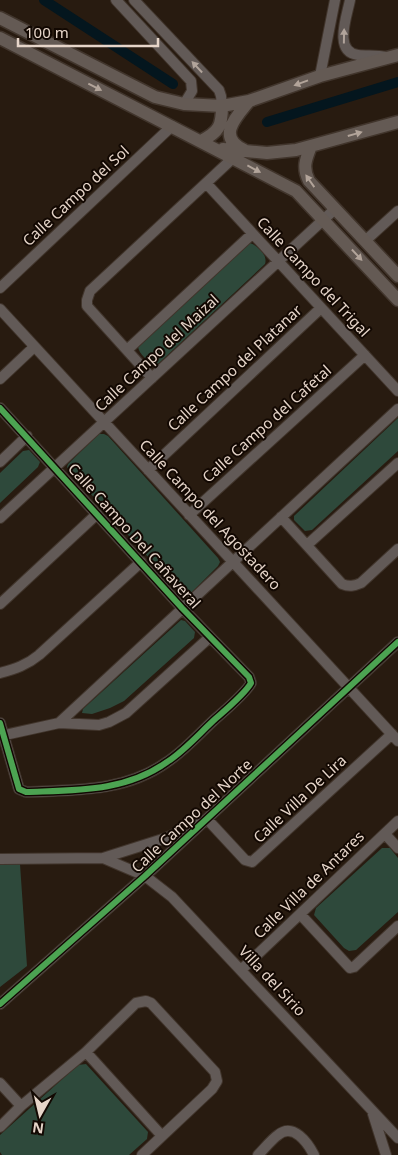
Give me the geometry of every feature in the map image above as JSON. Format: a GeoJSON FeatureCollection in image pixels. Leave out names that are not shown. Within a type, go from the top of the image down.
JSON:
{"type":"FeatureCollection","features":[{"type":"Feature","properties":{"kind":"main road"},"geometry":{"type":"LineString","coordinates":[[0,18],[155,97],[184,104],[222,106],[249,101],[320,76],[393,56]]}},
{"type":"Feature","properties":{"kind":"main road"},"geometry":{"type":"LineString","coordinates":[[0,38],[296,191],[398,300]]}},
{"type":"Feature","properties":{"kind":"main road"},"geometry":{"type":"LineString","coordinates":[[248,152],[235,146],[230,136],[230,128],[234,119],[249,101]]}},
{"type":"Feature","properties":{"kind":"main road"},"geometry":{"type":"LineString","coordinates":[[201,141],[218,130],[222,120],[222,106]]}},
{"type":"Feature","properties":{"kind":"main road"},"geometry":{"type":"LineString","coordinates":[[216,149],[248,152],[281,152],[312,146],[398,122]]}},
{"type":"Feature","properties":{"kind":"main road"},"geometry":{"type":"LineString","coordinates":[[312,146],[304,165],[309,181],[398,276]]}},
{"type":"Feature","properties":{"kind":"street"},"geometry":{"type":"LineString","coordinates":[[116,0],[189,78],[192,91],[184,104]]}},
{"type":"Feature","properties":{"kind":"street"},"geometry":{"type":"LineString","coordinates":[[134,0],[218,90],[222,106]]}},
{"type":"Feature","properties":{"kind":"street"},"geometry":{"type":"LineString","coordinates":[[320,76],[335,0]]}},
{"type":"Feature","properties":{"kind":"street"},"geometry":{"type":"LineString","coordinates":[[350,0],[343,36],[347,48],[357,55],[393,56]]}},
{"type":"Feature","properties":{"kind":"street","name":"Calle Campo del Sol"},"geometry":{"type":"LineString","coordinates":[[0,288],[176,128]]}},
{"type":"Feature","properties":{"kind":"street"},"geometry":{"type":"LineString","coordinates":[[152,378],[87,306],[88,296],[90,292],[233,158]]}},
{"type":"Feature","properties":{"kind":"street","name":"Calle Campo del Trigal"},"geometry":{"type":"LineString","coordinates":[[206,183],[398,391]]}},
{"type":"Feature","properties":{"kind":"street","name":"Calle Campo del Maizal"},"geometry":{"type":"LineString","coordinates":[[0,518],[335,209]]}},
{"type":"Feature","properties":{"kind":"street"},"geometry":{"type":"LineString","coordinates":[[365,241],[398,211]]}},
{"type":"Feature","properties":{"kind":"street"},"geometry":{"type":"LineString","coordinates":[[127,350],[252,234]]}},
{"type":"Feature","properties":{"kind":"street","name":"Calle Campo del Platanar"},"geometry":{"type":"LineString","coordinates":[[148,470],[321,308]]}},
{"type":"Feature","properties":{"kind":"street","name":"Calle Campo del Agostadero"},"geometry":{"type":"LineString","coordinates":[[0,309],[395,738]]}},
{"type":"Feature","properties":{"kind":"street"},"geometry":{"type":"LineString","coordinates":[[0,379],[34,347]]}},
{"type":"Feature","properties":{"kind":"street","name":"Calle Campo del Cafetal"},"geometry":{"type":"LineString","coordinates":[[189,515],[365,356]]}},
{"type":"Feature","properties":{"kind":"street","name":"Calle Campo Del Cañaveral"},"geometry":{"type":"LineString","coordinates":[[0,408],[250,680],[250,686],[176,756],[155,770],[123,784],[86,790],[22,791],[17,786],[2,736]]}},
{"type":"Feature","properties":{"kind":"street"},"geometry":{"type":"LineString","coordinates":[[59,723],[398,409]]}},
{"type":"Feature","properties":{"kind":"street"},"geometry":{"type":"LineString","coordinates":[[0,462],[27,436]]}},
{"type":"Feature","properties":{"kind":"street"},"geometry":{"type":"LineString","coordinates":[[307,545],[398,463]]}},
{"type":"Feature","properties":{"kind":"street"},"geometry":{"type":"LineString","coordinates":[[0,604],[97,514]]}},
{"type":"Feature","properties":{"kind":"street"},"geometry":{"type":"LineString","coordinates":[[282,517],[342,584],[352,586],[361,583],[398,549]]}},
{"type":"Feature","properties":{"kind":"street"},"geometry":{"type":"LineString","coordinates":[[0,673],[19,668],[39,655],[140,562]]}},
{"type":"Feature","properties":{"kind":"street"},"geometry":{"type":"LineString","coordinates":[[0,724],[2,736],[59,723],[99,724],[118,718],[126,713],[210,637]]}},
{"type":"Feature","properties":{"kind":"street","name":"Calle Campo del Norte"},"geometry":{"type":"LineString","coordinates":[[0,1004],[145,876],[398,642]]}},
{"type":"Feature","properties":{"kind":"street","name":"Calle Villa De Lira"},"geometry":{"type":"LineString","coordinates":[[207,819],[245,860],[252,862],[395,738]]}},
{"type":"Feature","properties":{"kind":"street","name":"Calle Campo del Norte"},"geometry":{"type":"LineString","coordinates":[[0,859],[103,858],[166,838],[207,819]]}},
{"type":"Feature","properties":{"kind":"street","name":"Calle Villa de Antares"},"geometry":{"type":"LineString","coordinates":[[241,970],[398,821]]}},
{"type":"Feature","properties":{"kind":"street"},"geometry":{"type":"LineString","coordinates":[[385,834],[398,848]]}},
{"type":"Feature","properties":{"kind":"street","name":"Calle Campo del Norte"},"geometry":{"type":"LineString","coordinates":[[103,858],[145,876]]}},
{"type":"Feature","properties":{"kind":"street","name":"Villa del Sirio"},"geometry":{"type":"LineString","coordinates":[[145,876],[172,897],[398,1138]]}},
{"type":"Feature","properties":{"kind":"street"},"geometry":{"type":"LineString","coordinates":[[300,914],[350,968],[354,967],[398,926]]}},
{"type":"Feature","properties":{"kind":"street"},"geometry":{"type":"LineString","coordinates":[[0,1127],[86,1052],[136,1003],[146,1001],[151,1003],[218,1076],[216,1086],[142,1155]]}},
{"type":"Feature","properties":{"kind":"street"},"geometry":{"type":"LineString","coordinates":[[86,1052],[162,1136]]}},
{"type":"Feature","properties":{"kind":"street"},"geometry":{"type":"LineString","coordinates":[[0,1083],[22,1106]]}},
{"type":"Feature","properties":{"kind":"street"},"geometry":{"type":"LineString","coordinates":[[372,1111],[386,1155]]}},
{"type":"Feature","properties":{"kind":"street"},"geometry":{"type":"LineString","coordinates":[[258,1155],[279,1134],[290,1131],[302,1136],[314,1155]]}},
{"type":"Feature","properties":{"kind":"green space"},"geometry":{"type":"Polygon","coordinates":[[[250,243],[262,251],[266,261],[265,264],[159,363],[155,365],[144,357],[138,347],[250,243]]]}},
{"type":"Feature","properties":{"kind":"green space"},"geometry":{"type":"Polygon","coordinates":[[[398,418],[398,451],[312,530],[305,531],[294,520],[294,516],[398,418]]]}},
{"type":"Feature","properties":{"kind":"green space"},"geometry":{"type":"Polygon","coordinates":[[[99,434],[108,436],[218,558],[220,562],[218,566],[189,595],[184,595],[180,592],[67,467],[99,434]]]}},
{"type":"Feature","properties":{"kind":"green space"},"geometry":{"type":"Polygon","coordinates":[[[29,450],[40,462],[38,467],[0,503],[0,473],[23,451],[29,450]]]}},
{"type":"Feature","properties":{"kind":"green space"},"geometry":{"type":"Polygon","coordinates":[[[181,620],[185,621],[195,632],[194,638],[124,701],[92,714],[82,713],[83,709],[181,620]]]}},
{"type":"Feature","properties":{"kind":"green space"},"geometry":{"type":"Polygon","coordinates":[[[382,848],[390,848],[398,858],[398,912],[356,950],[349,951],[314,915],[316,908],[382,848]]]}},
{"type":"Feature","properties":{"kind":"green space"},"geometry":{"type":"Polygon","coordinates":[[[0,863],[20,864],[27,966],[0,987],[0,863]]]}},
{"type":"Feature","properties":{"kind":"green space"},"geometry":{"type":"Polygon","coordinates":[[[86,1064],[148,1132],[147,1139],[129,1155],[2,1155],[0,1152],[0,1135],[78,1065],[86,1064]]]}},
{"type":"Feature","properties":{"kind":"waterway"},"geometry":{"type":"LineString","coordinates":[[44,0],[173,84]]}},
{"type":"Feature","properties":{"kind":"waterway"},"geometry":{"type":"LineString","coordinates":[[267,122],[398,82]]}},
{"type":"Feature","properties":{"kind":"cycle path"},"geometry":{"type":"LineString","coordinates":[[0,408],[182,608],[249,677],[251,683],[234,703],[173,758],[151,772],[134,779],[100,788],[26,792],[19,789],[0,723]]}},
{"type":"Feature","properties":{"kind":"cycle path"},"geometry":{"type":"LineString","coordinates":[[0,1004],[145,876],[398,642]]}}]}
